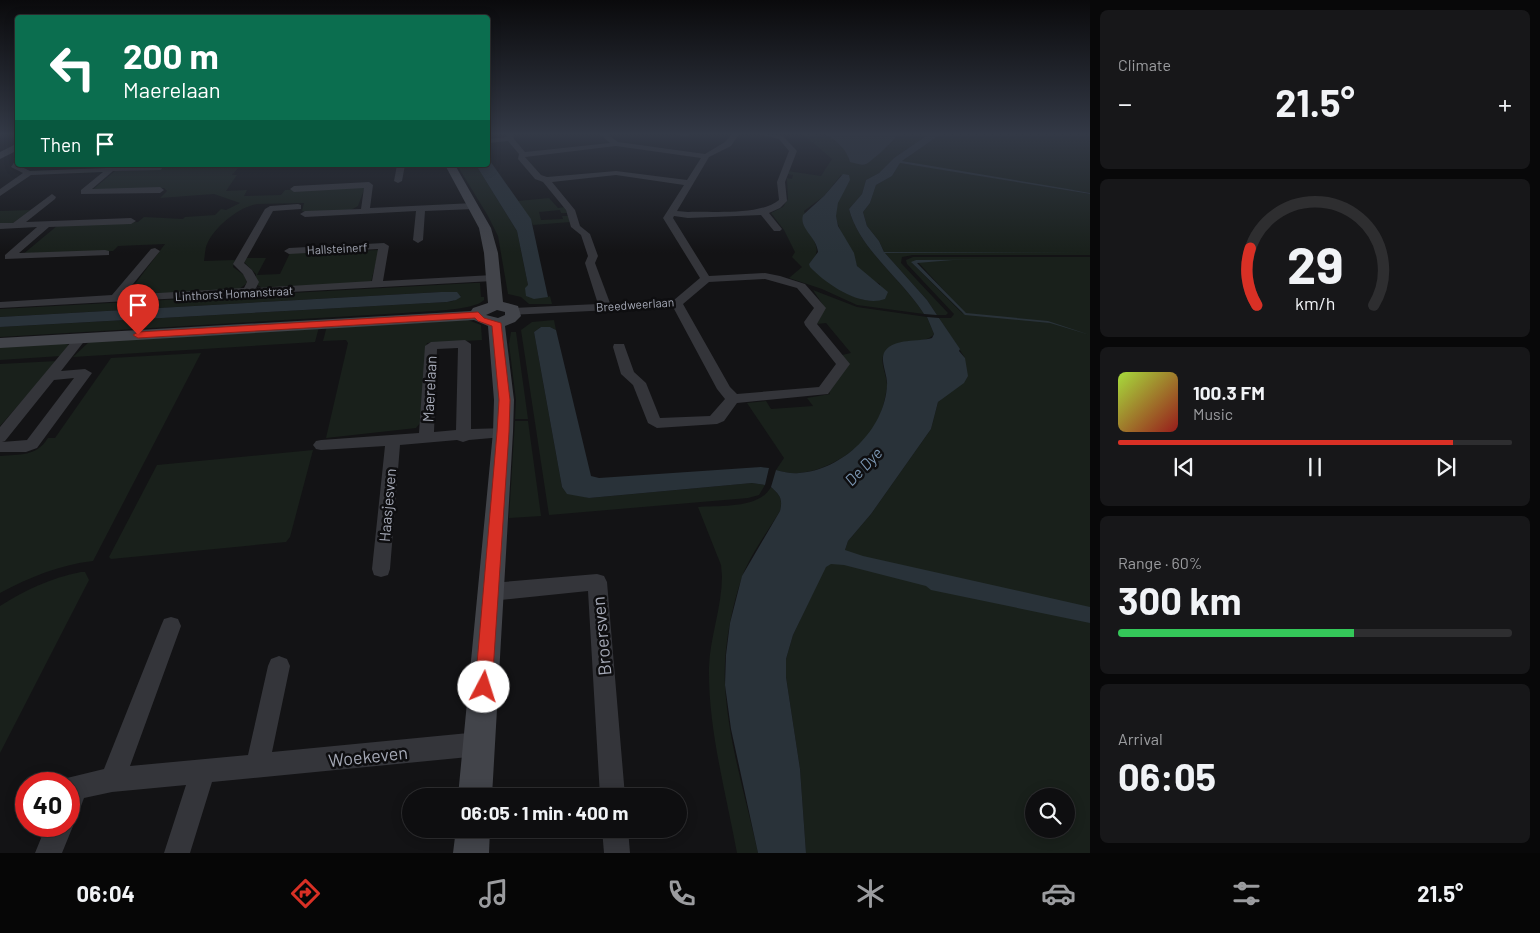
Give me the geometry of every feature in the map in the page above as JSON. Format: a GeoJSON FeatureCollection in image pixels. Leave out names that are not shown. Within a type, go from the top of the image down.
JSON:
{"type":"FeatureCollection","features":[{"type":"Feature","properties":{"kind":"street"},"geometry":{"type":"LineString","coordinates":[[0,192],[28,174]]}},
{"type":"Feature","properties":{"kind":"street"},"geometry":{"type":"LineString","coordinates":[[105,174],[84,192],[160,190]]}},
{"type":"Feature","properties":{"kind":"street"},"geometry":{"type":"LineString","coordinates":[[398,180],[399,174]]}},
{"type":"Feature","properties":{"kind":"street"},"geometry":{"type":"LineString","coordinates":[[455,174],[485,228],[491,253],[496,304]]}},
{"type":"Feature","properties":{"kind":"street"},"geometry":{"type":"LineString","coordinates":[[535,174],[546,180],[608,174]]}},
{"type":"Feature","properties":{"kind":"street"},"geometry":{"type":"LineString","coordinates":[[622,174],[690,183]]}},
{"type":"Feature","properties":{"kind":"street"},"geometry":{"type":"LineString","coordinates":[[619,347],[628,374],[640,384],[653,420],[657,423],[712,421],[719,418],[733,399],[820,392],[826,389],[841,367],[841,360],[810,322],[820,308],[800,286],[765,276],[706,279],[668,220],[695,174]]}},
{"type":"Feature","properties":{"kind":"street"},"geometry":{"type":"LineString","coordinates":[[671,213],[688,215],[763,212],[783,201],[781,182],[785,174]]}},
{"type":"Feature","properties":{"kind":"street"},"geometry":{"type":"LineString","coordinates":[[546,180],[570,210],[576,227],[585,234],[593,256],[590,263],[605,306]]}},
{"type":"Feature","properties":{"kind":"street"},"geometry":{"type":"LineString","coordinates":[[294,189],[369,186],[364,210]]}},
{"type":"Feature","properties":{"kind":"street"},"geometry":{"type":"LineString","coordinates":[[15,226],[52,197]]}},
{"type":"Feature","properties":{"kind":"street"},"geometry":{"type":"LineString","coordinates":[[248,292],[253,282],[248,272],[238,264],[270,208],[302,211],[474,206]]}},
{"type":"Feature","properties":{"kind":"street"},"geometry":{"type":"LineString","coordinates":[[418,240],[421,208]]}},
{"type":"Feature","properties":{"kind":"street"},"geometry":{"type":"LineString","coordinates":[[763,212],[777,229]]}},
{"type":"Feature","properties":{"kind":"street"},"geometry":{"type":"LineString","coordinates":[[0,226],[131,221]]}},
{"type":"Feature","properties":{"kind":"street"},"geometry":{"type":"LineString","coordinates":[[47,224],[9,257],[105,253]]}},
{"type":"Feature","properties":{"kind":"street","name":"Hallsteinerf"},"geometry":{"type":"LineString","coordinates":[[289,251],[384,246],[377,285]]}},
{"type":"Feature","properties":{"kind":"street"},"geometry":{"type":"LineString","coordinates":[[114,300],[155,251]]}},
{"type":"Feature","properties":{"kind":"street","name":"Linthorst Homanstraat"},"geometry":{"type":"LineString","coordinates":[[0,305],[493,278]]}},
{"type":"Feature","properties":{"kind":"street","name":"Breedweerlaan"},"geometry":{"type":"LineString","coordinates":[[514,312],[677,303],[706,279]]}},
{"type":"Feature","properties":{"kind":"street"},"geometry":{"type":"LineString","coordinates":[[677,303],[724,389],[733,399]]}},
{"type":"Feature","properties":{"kind":"street"},"geometry":{"type":"LineString","coordinates":[[496,304],[508,306],[514,312],[509,320],[496,323],[481,319],[478,315],[483,308],[496,304]]}},
{"type":"Feature","properties":{"kind":"street"},"geometry":{"type":"LineString","coordinates":[[0,343],[478,315]]}},
{"type":"Feature","properties":{"kind":"street"},"geometry":{"type":"LineString","coordinates":[[476,788],[503,432],[504,400],[496,323]]}},
{"type":"Feature","properties":{"kind":"street"},"geometry":{"type":"LineString","coordinates":[[0,437],[80,339]]}},
{"type":"Feature","properties":{"kind":"street","name":"Maerelaan"},"geometry":{"type":"LineString","coordinates":[[426,438],[431,346],[465,344],[463,437]]}},
{"type":"Feature","properties":{"kind":"street"},"geometry":{"type":"LineString","coordinates":[[0,447],[32,444],[85,373],[48,376]]}},
{"type":"Feature","properties":{"kind":"street"},"geometry":{"type":"LineString","coordinates":[[320,446],[463,437],[503,432]]}},
{"type":"Feature","properties":{"kind":"street","name":"Haasjesven"},"geometry":{"type":"LineString","coordinates":[[381,569],[393,441]]}},
{"type":"Feature","properties":{"kind":"street","name":"Broersven"},"geometry":{"type":"LineString","coordinates":[[491,592],[597,582],[611,788]]}},
{"type":"Feature","properties":{"kind":"street"},"geometry":{"type":"LineString","coordinates":[[112,780],[171,626]]}},
{"type":"Feature","properties":{"kind":"street"},"geometry":{"type":"LineString","coordinates":[[258,767],[279,666]]}},
{"type":"Feature","properties":{"kind":"street","name":"Woekeven"},"geometry":{"type":"LineString","coordinates":[[80,786],[112,780],[479,744]]}},
{"type":"Feature","properties":{"kind":"street"},"geometry":{"type":"LineString","coordinates":[[177,853],[202,771]]}},
{"type":"Feature","properties":{"kind":"street"},"geometry":{"type":"LineString","coordinates":[[48,853],[55,837]]}},
{"type":"Feature","properties":{"kind":"street"},"geometry":{"type":"LineString","coordinates":[[471,853],[472,838]]}},
{"type":"Feature","properties":{"kind":"street"},"geometry":{"type":"LineString","coordinates":[[616,838],[617,853]]}},
{"type":"Feature","properties":{"kind":"shaded area"},"geometry":{"type":"Polygon","coordinates":[[[112,174],[233,174],[232,175],[237,175],[226,191],[247,190],[244,196],[281,195],[285,190],[365,187],[358,206],[349,211],[306,212],[302,211],[304,203],[258,204],[244,209],[229,218],[208,242],[204,261],[235,260],[233,267],[244,275],[247,283],[238,290],[126,296],[165,244],[118,246],[113,251],[22,255],[58,225],[138,222],[144,217],[183,219],[185,217],[215,215],[221,209],[226,210],[240,203],[214,194],[160,198],[167,191],[164,188],[91,191],[112,174]]]}},
{"type":"Feature","properties":{"kind":"shaded area"},"geometry":{"type":"Polygon","coordinates":[[[462,174],[481,174],[517,231],[528,285],[548,297],[550,296],[552,304],[529,304],[521,297],[508,294],[498,236],[462,174]]]}},
{"type":"Feature","properties":{"kind":"shaded area"},"geometry":{"type":"Polygon","coordinates":[[[787,174],[821,176],[822,174],[878,174],[866,180],[862,194],[849,209],[854,224],[871,251],[924,314],[857,305],[822,289],[789,278],[802,267],[792,257],[795,252],[784,230],[771,213],[783,207],[788,199],[787,178],[792,179],[793,175],[787,174]],[[841,175],[824,196],[804,211],[817,250],[809,264],[845,292],[872,301],[880,284],[860,270],[837,221],[838,202],[850,180],[841,175]]]}},
{"type":"Feature","properties":{"kind":"shaded area"},"geometry":{"type":"Polygon","coordinates":[[[893,174],[1090,174],[1090,193],[970,174],[1090,194],[1090,255],[913,255],[902,257],[901,263],[948,313],[946,315],[937,315],[927,300],[884,252],[879,241],[867,226],[863,212],[870,203],[876,185],[893,174]]]}},
{"type":"Feature","properties":{"kind":"shaded area"},"geometry":{"type":"Polygon","coordinates":[[[549,198],[558,208],[565,207],[567,213],[561,213],[560,210],[539,212],[541,220],[563,219],[562,216],[568,216],[570,222],[533,225],[518,201],[549,198]]]}},
{"type":"Feature","properties":{"kind":"shaded area"},"geometry":{"type":"Polygon","coordinates":[[[31,210],[13,223],[0,225],[0,211],[31,210]]]}},
{"type":"Feature","properties":{"kind":"shaded area"},"geometry":{"type":"Polygon","coordinates":[[[379,250],[371,282],[262,288],[256,284],[256,274],[243,261],[247,258],[266,258],[257,275],[280,274],[290,253],[379,250]]]}},
{"type":"Feature","properties":{"kind":"shaded area"},"geometry":{"type":"Polygon","coordinates":[[[913,257],[1090,257],[1090,853],[806,853],[800,769],[786,677],[786,659],[793,635],[825,567],[845,550],[848,541],[871,514],[931,429],[938,402],[945,396],[965,358],[939,318],[951,318],[954,314],[907,264],[906,260],[913,257]],[[916,260],[912,263],[963,314],[961,309],[916,260]]]}},
{"type":"Feature","properties":{"kind":"shaded area"},"geometry":{"type":"Polygon","coordinates":[[[480,283],[481,297],[484,297],[484,300],[478,304],[447,310],[0,337],[0,327],[447,302],[461,296],[441,292],[0,317],[0,309],[480,283]]]}},
{"type":"Feature","properties":{"kind":"shaded area"},"geometry":{"type":"Polygon","coordinates":[[[813,290],[857,307],[927,317],[934,334],[925,339],[895,345],[884,354],[882,361],[887,383],[885,400],[878,420],[865,439],[845,456],[822,468],[799,473],[788,473],[776,470],[784,458],[747,403],[766,401],[771,409],[813,406],[807,398],[830,394],[829,392],[842,355],[851,353],[826,323],[817,324],[825,308],[813,290]]]}},
{"type":"Feature","properties":{"kind":"shaded area"},"geometry":{"type":"Polygon","coordinates":[[[468,320],[481,325],[482,340],[427,343],[420,423],[416,428],[326,438],[348,343],[346,340],[323,341],[327,326],[468,320]]]}},
{"type":"Feature","properties":{"kind":"shaded area"},"geometry":{"type":"Polygon","coordinates":[[[554,320],[556,330],[550,327],[541,327],[534,332],[562,487],[566,492],[589,498],[752,483],[765,485],[759,495],[748,498],[549,515],[521,330],[532,322],[554,320]]]}},
{"type":"Feature","properties":{"kind":"shaded area"},"geometry":{"type":"Polygon","coordinates":[[[319,327],[315,342],[73,357],[90,341],[319,327]]]}},
{"type":"Feature","properties":{"kind":"shaded area"},"geometry":{"type":"Polygon","coordinates":[[[511,332],[516,332],[528,419],[515,419],[516,400],[509,344],[511,332]]]}},
{"type":"Feature","properties":{"kind":"shaded area"},"geometry":{"type":"Polygon","coordinates":[[[64,343],[69,345],[61,356],[0,360],[0,346],[64,343]]]}},
{"type":"Feature","properties":{"kind":"shaded area"},"geometry":{"type":"Polygon","coordinates":[[[201,353],[93,561],[68,565],[22,582],[0,593],[0,456],[33,452],[48,438],[55,438],[111,358],[201,353]]]}},
{"type":"Feature","properties":{"kind":"shaded area"},"geometry":{"type":"Polygon","coordinates":[[[57,361],[0,426],[0,364],[57,361]]]}},
{"type":"Feature","properties":{"kind":"shaded area"},"geometry":{"type":"Polygon","coordinates":[[[515,421],[528,421],[541,516],[509,518],[515,421]]]}},
{"type":"Feature","properties":{"kind":"shaded area"},"geometry":{"type":"Polygon","coordinates":[[[313,450],[290,537],[286,542],[111,559],[109,557],[157,465],[313,450]]]}},
{"type":"Feature","properties":{"kind":"shaded area"},"geometry":{"type":"Polygon","coordinates":[[[771,487],[780,498],[780,511],[754,552],[742,577],[731,616],[725,658],[725,685],[730,727],[758,853],[737,853],[718,761],[709,690],[711,644],[720,599],[721,565],[698,507],[728,506],[748,502],[758,499],[771,487]]]}},
{"type":"Feature","properties":{"kind":"shaded area"},"geometry":{"type":"Polygon","coordinates":[[[85,572],[89,580],[0,753],[0,606],[39,585],[85,572]]]}},
{"type":"Feature","properties":{"kind":"water"},"geometry":{"type":"Polygon","coordinates":[[[481,174],[499,174],[531,219],[548,297],[534,299],[526,296],[525,288],[528,285],[517,231],[481,174]]]}},
{"type":"Feature","properties":{"kind":"water"},"geometry":{"type":"Polygon","coordinates":[[[843,174],[849,175],[850,180],[838,203],[836,216],[838,226],[854,253],[857,266],[888,292],[885,299],[876,301],[865,300],[844,293],[810,267],[809,264],[818,252],[815,242],[804,225],[803,215],[824,196],[843,174]]]}},
{"type":"Feature","properties":{"kind":"water"},"geometry":{"type":"Polygon","coordinates":[[[878,174],[893,174],[876,185],[870,203],[863,212],[867,226],[879,241],[884,252],[1090,253],[885,253],[927,300],[937,315],[924,314],[871,251],[854,224],[849,209],[862,194],[866,180],[878,174]]]}},
{"type":"Feature","properties":{"kind":"water"},"geometry":{"type":"Polygon","coordinates":[[[966,174],[978,174],[1090,194],[966,174]]]}},
{"type":"Feature","properties":{"kind":"water"},"geometry":{"type":"Polygon","coordinates":[[[1090,259],[953,260],[917,263],[966,313],[1048,321],[1090,335],[1050,323],[965,315],[911,262],[916,260],[1090,259]]]}},
{"type":"Feature","properties":{"kind":"water"},"geometry":{"type":"Polygon","coordinates":[[[457,292],[461,297],[447,302],[0,327],[0,317],[457,292]]]}},
{"type":"Feature","properties":{"kind":"water","name":"De Dye"},"geometry":{"type":"Polygon","coordinates":[[[927,317],[939,318],[965,358],[968,376],[964,383],[938,402],[931,429],[871,514],[848,541],[845,550],[863,556],[1090,607],[1090,623],[931,590],[926,586],[844,565],[831,564],[826,567],[793,635],[786,659],[786,677],[800,769],[806,853],[758,853],[731,729],[725,685],[730,623],[742,576],[780,511],[780,497],[771,487],[776,470],[799,473],[815,470],[831,464],[859,444],[879,417],[884,401],[887,385],[883,363],[885,351],[889,347],[901,342],[932,338],[934,334],[927,317]]]}},
{"type":"Feature","properties":{"kind":"water"},"geometry":{"type":"Polygon","coordinates":[[[541,327],[550,327],[556,330],[591,476],[599,478],[761,467],[769,468],[765,485],[752,483],[589,498],[567,494],[562,487],[534,332],[541,327]]]}},
{"type":"Feature","properties":{"kind":"route"},"geometry":{"type":"LineString","coordinates":[[138,335],[478,315],[481,319],[496,323],[504,400],[503,432],[484,687]]}}]}
